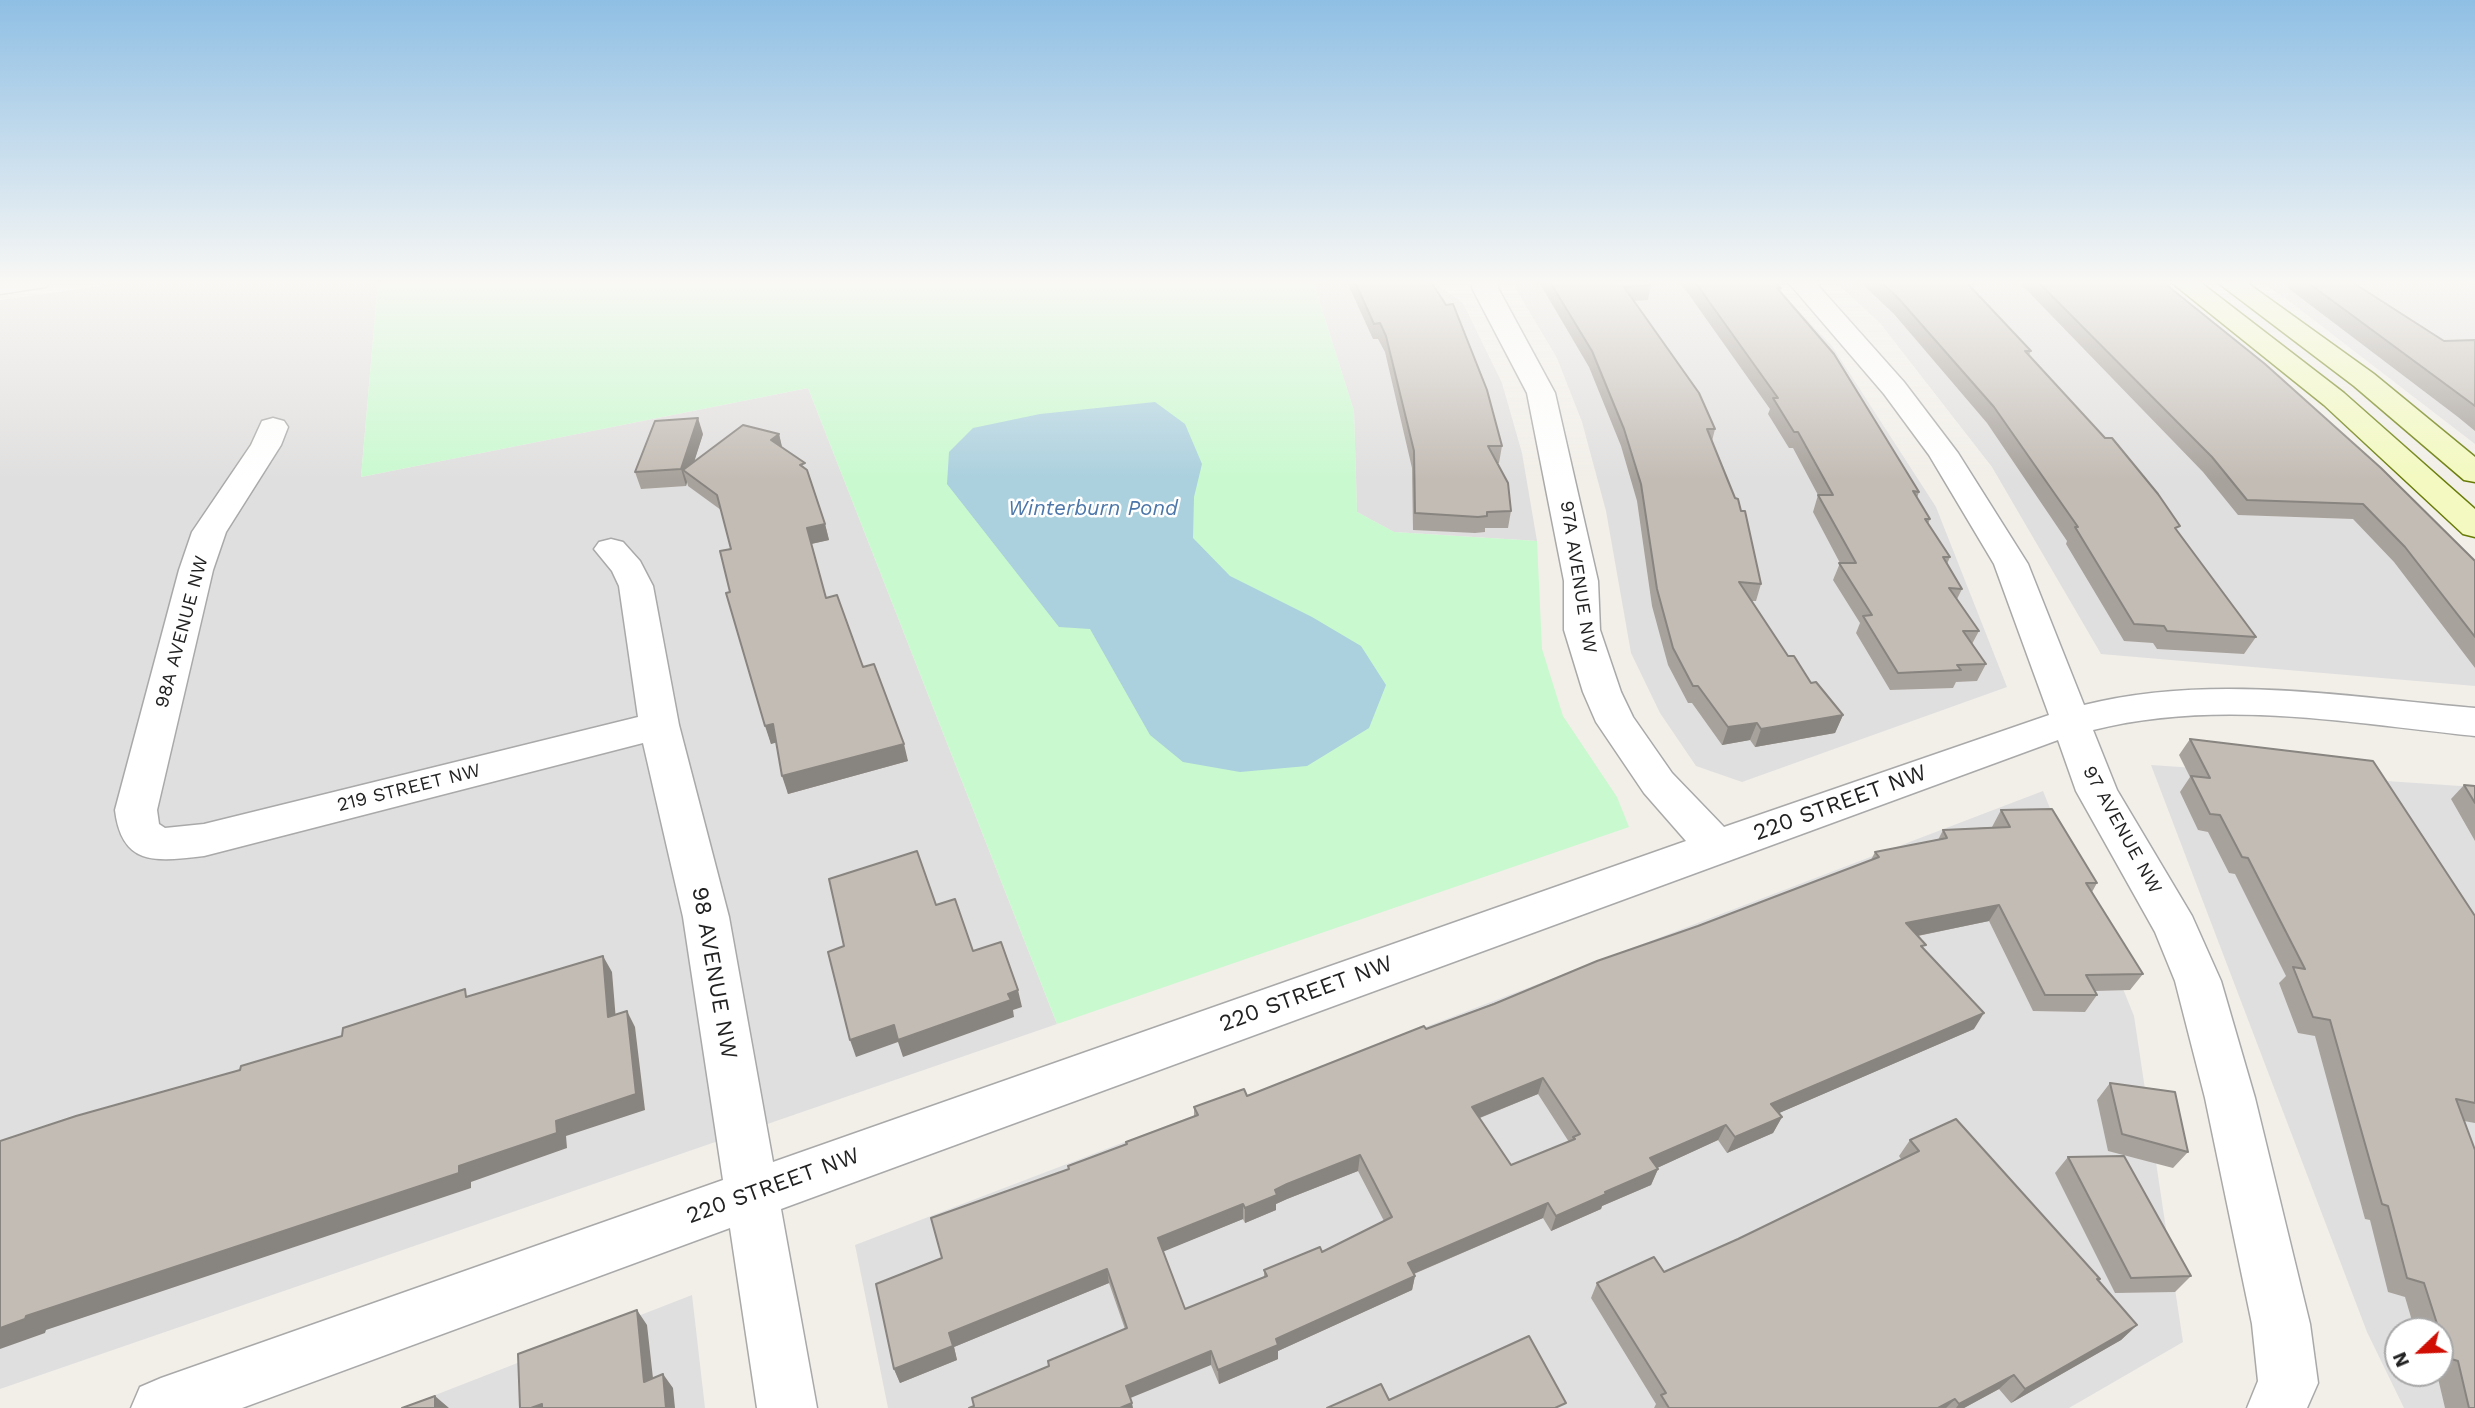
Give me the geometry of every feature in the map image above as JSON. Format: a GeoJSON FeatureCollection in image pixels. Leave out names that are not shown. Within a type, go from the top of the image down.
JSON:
{"type":"FeatureCollection","features":[{"type":"Feature","properties":{"kind":"street","name":"97A AVENUE NW"},"geometry":{"type":"LineString","coordinates":[[1517,348],[1541,393],[1581,581],[1582,630],[1602,692],[1616,722],[1658,783],[1717,847]]}},
{"type":"Feature","properties":{"kind":"street","name":"97 AVENUE NW"},"geometry":{"type":"LineString","coordinates":[[1859,348],[1894,388],[1956,475],[2011,564],[2096,791],[2176,929],[2198,981],[2230,1098],[2281,1324],[2288,1383],[2280,1405]]}},
{"type":"Feature","properties":{"kind":"street"},"geometry":{"type":"LineString","coordinates":[[2268,348],[2433,485],[2475,527]]}},
{"type":"Feature","properties":{"kind":"street"},"geometry":{"type":"LineString","coordinates":[[2320,348],[2364,380],[2475,473]]}},
{"type":"Feature","properties":{"kind":"street","name":"98A AVENUE NW"},"geometry":{"type":"LineString","coordinates":[[157,845],[139,831],[136,810],[196,570],[209,533],[260,456],[272,427]]}},
{"type":"Feature","properties":{"kind":"street","name":"98 AVENUE NW"},"geometry":{"type":"LineString","coordinates":[[611,549],[628,568],[636,586],[659,725],[706,917],[787,1408]]}},
{"type":"Feature","properties":{"kind":"street","name":"220 STREET NW"},"geometry":{"type":"LineString","coordinates":[[160,1408],[2071,722],[2154,706],[2231,703],[2276,704],[2475,722]]}},
{"type":"Feature","properties":{"kind":"street","name":"219 STREET NW"},"geometry":{"type":"LineString","coordinates":[[157,845],[204,840],[659,725]]}},
{"type":"Feature","properties":{"kind":"shaded area"},"geometry":{"type":"Polygon","coordinates":[[[0,348],[372,348],[361,477],[808,388],[1057,1024],[0,1389],[0,348]]]}},
{"type":"Feature","properties":{"kind":"shaded area"},"geometry":{"type":"Polygon","coordinates":[[[1334,348],[1485,348],[1502,383],[1522,453],[1537,541],[1394,532],[1357,512],[1354,411],[1334,348]]]}},
{"type":"Feature","properties":{"kind":"shaded area"},"geometry":{"type":"Polygon","coordinates":[[[1551,348],[1833,348],[1936,507],[2007,687],[1742,782],[1696,766],[1660,713],[1631,653],[1606,511],[1582,422],[1551,348]]]}},
{"type":"Feature","properties":{"kind":"shaded area"},"geometry":{"type":"Polygon","coordinates":[[[1899,348],[2225,348],[2475,571],[2475,686],[2101,654],[1992,467],[1899,348]]]}},
{"type":"Feature","properties":{"kind":"shaded area"},"geometry":{"type":"Polygon","coordinates":[[[2350,348],[2475,348],[2475,444],[2350,348]]]}},
{"type":"Feature","properties":{"kind":"shaded area"},"geometry":{"type":"Polygon","coordinates":[[[2151,765],[2475,787],[2475,1408],[2404,1408],[2394,1387],[2454,1387],[2454,1317],[2384,1317],[2384,1367],[2367,1332],[2151,765]]]}},
{"type":"Feature","properties":{"kind":"shaded area"},"geometry":{"type":"Polygon","coordinates":[[[2043,791],[2134,1016],[2183,1342],[2069,1408],[888,1408],[855,1245],[2043,791]]]}},
{"type":"Feature","properties":{"kind":"shaded area"},"geometry":{"type":"Polygon","coordinates":[[[692,1295],[705,1408],[402,1408],[692,1295]]]}},
{"type":"Feature","properties":{"kind":"green space"},"geometry":{"type":"Polygon","coordinates":[[[372,348],[1334,348],[1354,411],[1357,512],[1394,532],[1537,541],[1542,649],[1563,716],[1617,797],[1629,827],[1057,1024],[808,388],[361,477],[372,348]]]}},
{"type":"Feature","properties":{"kind":"water","name":"Winterburn Pond"},"geometry":{"type":"Polygon","coordinates":[[[1155,402],[1185,424],[1202,464],[1194,497],[1193,538],[1230,576],[1312,617],[1361,646],[1386,685],[1369,728],[1307,766],[1240,772],[1183,762],[1150,735],[1090,629],[1059,627],[947,484],[949,452],[973,428],[1040,414],[1155,402]]]}},
{"type":"Feature","properties":{"kind":"building"},"geometry":{"type":"Polygon","coordinates":[[[1389,348],[1470,348],[1487,390],[1502,446],[1488,446],[1508,483],[1511,511],[1487,512],[1487,516],[1478,517],[1415,513],[1414,451],[1389,348]]]}},
{"type":"Feature","properties":{"kind":"building"},"geometry":{"type":"Polygon","coordinates":[[[1590,348],[1667,348],[1699,393],[1715,429],[1707,429],[1741,511],[1745,511],[1761,584],[1739,582],[1788,656],[1794,656],[1811,683],[1816,682],[1843,715],[1761,729],[1757,723],[1728,727],[1698,686],[1693,686],[1673,648],[1657,589],[1641,484],[1624,429],[1590,348]]]}},
{"type":"Feature","properties":{"kind":"building"},"geometry":{"type":"Polygon","coordinates":[[[1742,348],[1829,348],[1919,492],[1913,491],[1930,519],[1925,519],[1950,557],[1943,557],[1962,589],[1949,588],[1979,631],[1963,631],[1986,664],[1957,665],[1961,670],[1898,673],[1863,616],[1872,615],[1839,563],[1856,563],[1818,495],[1833,495],[1798,432],[1794,432],[1773,398],[1778,398],[1742,348]]]}},
{"type":"Feature","properties":{"kind":"building"},"geometry":{"type":"Polygon","coordinates":[[[1942,348],[2028,348],[2031,351],[2025,351],[2105,438],[2112,438],[2158,494],[2180,526],[2175,528],[2256,637],[2167,631],[2164,626],[2134,624],[2075,527],[2078,527],[1994,407],[1942,348]]]}},
{"type":"Feature","properties":{"kind":"building"},"geometry":{"type":"Polygon","coordinates":[[[2103,348],[2245,348],[2381,468],[2475,561],[2475,637],[2405,547],[2363,504],[2247,500],[2212,457],[2103,348]]]}},
{"type":"Feature","properties":{"kind":"building"},"geometry":{"type":"Polygon","coordinates":[[[2396,348],[2475,348],[2475,406],[2396,348]]]}},
{"type":"Feature","properties":{"kind":"building"},"geometry":{"type":"Polygon","coordinates":[[[698,418],[681,469],[635,472],[655,421],[698,418]]]}},
{"type":"Feature","properties":{"kind":"building"},"geometry":{"type":"Polygon","coordinates":[[[743,425],[779,434],[771,440],[805,463],[800,465],[807,470],[825,524],[807,528],[826,598],[837,595],[863,667],[874,664],[904,744],[782,776],[773,724],[765,726],[726,593],[730,592],[720,551],[731,549],[717,495],[683,470],[743,425]]]}},
{"type":"Feature","properties":{"kind":"building"},"geometry":{"type":"Polygon","coordinates":[[[2190,739],[2373,761],[2475,916],[2475,1103],[2456,1099],[2475,1150],[2475,1408],[2469,1408],[2458,1361],[2454,1360],[2454,1317],[2435,1317],[2424,1283],[2407,1278],[2388,1206],[2382,1204],[2330,1020],[2313,1017],[2293,967],[2305,969],[2248,858],[2242,857],[2220,815],[2210,814],[2191,776],[2210,778],[2190,739]]]}},
{"type":"Feature","properties":{"kind":"building"},"geometry":{"type":"Polygon","coordinates":[[[2464,785],[2475,786],[2475,803],[2464,785]]]}},
{"type":"Feature","properties":{"kind":"building"},"geometry":{"type":"Polygon","coordinates":[[[2052,809],[2097,883],[2086,883],[2143,974],[2086,975],[2097,995],[2045,995],[1999,905],[1906,923],[1926,945],[1921,946],[1984,1013],[1771,1104],[1782,1117],[1735,1137],[1726,1125],[1650,1158],[1658,1169],[1556,1216],[1548,1203],[1408,1263],[1415,1276],[1276,1339],[1278,1345],[1218,1370],[1211,1351],[1126,1386],[1132,1403],[1120,1408],[969,1408],[974,1406],[972,1398],[1049,1366],[1048,1361],[1127,1328],[1107,1269],[949,1333],[953,1346],[894,1369],[876,1284],[942,1258],[931,1218],[1069,1169],[1068,1166],[1198,1115],[1194,1107],[1244,1089],[1247,1096],[1424,1026],[1426,1029],[1494,1004],[1597,961],[1698,926],[1879,857],[1875,852],[1947,838],[1943,830],[2010,827],[2001,810],[2052,809]],[[1543,1078],[1472,1107],[1511,1165],[1575,1139],[1573,1137],[1580,1134],[1543,1078]],[[1360,1155],[1287,1184],[1275,1190],[1277,1195],[1245,1208],[1243,1204],[1158,1238],[1185,1309],[1267,1276],[1264,1270],[1320,1247],[1322,1252],[1392,1217],[1360,1155]]]}},
{"type":"Feature","properties":{"kind":"building"},"geometry":{"type":"Polygon","coordinates":[[[917,851],[936,905],[955,899],[973,951],[1001,942],[1018,990],[1008,994],[1011,1000],[898,1040],[894,1025],[850,1040],[828,952],[844,946],[829,879],[917,851]]]}},
{"type":"Feature","properties":{"kind":"building"},"geometry":{"type":"Polygon","coordinates":[[[603,956],[608,1017],[627,1011],[636,1094],[556,1121],[557,1133],[459,1166],[459,1173],[26,1316],[25,1319],[0,1328],[0,1141],[76,1116],[240,1070],[241,1066],[342,1036],[343,1028],[465,989],[466,997],[603,956]]]}},
{"type":"Feature","properties":{"kind":"building"},"geometry":{"type":"Polygon","coordinates":[[[2110,1083],[2175,1092],[2188,1152],[2122,1134],[2110,1083]]]}},
{"type":"Feature","properties":{"kind":"building"},"geometry":{"type":"Polygon","coordinates":[[[1956,1119],[2100,1279],[2097,1279],[2137,1325],[2025,1389],[2014,1375],[1959,1404],[1955,1399],[1938,1408],[1669,1408],[1661,1395],[1666,1393],[1597,1283],[1654,1257],[1664,1272],[1738,1239],[1919,1151],[1910,1140],[1956,1119]]]}},
{"type":"Feature","properties":{"kind":"building"},"geometry":{"type":"Polygon","coordinates":[[[2124,1156],[2191,1276],[2131,1278],[2068,1157],[2124,1156]]]}},
{"type":"Feature","properties":{"kind":"building"},"geometry":{"type":"Polygon","coordinates":[[[637,1310],[644,1382],[663,1374],[666,1408],[542,1408],[542,1404],[520,1408],[518,1354],[637,1310]]]}},
{"type":"Feature","properties":{"kind":"building"},"geometry":{"type":"Polygon","coordinates":[[[1529,1336],[1566,1403],[1555,1408],[1327,1408],[1381,1384],[1389,1400],[1529,1336]]]}},
{"type":"Feature","properties":{"kind":"building"},"geometry":{"type":"Polygon","coordinates":[[[435,1396],[435,1408],[402,1408],[435,1396]]]}}]}
